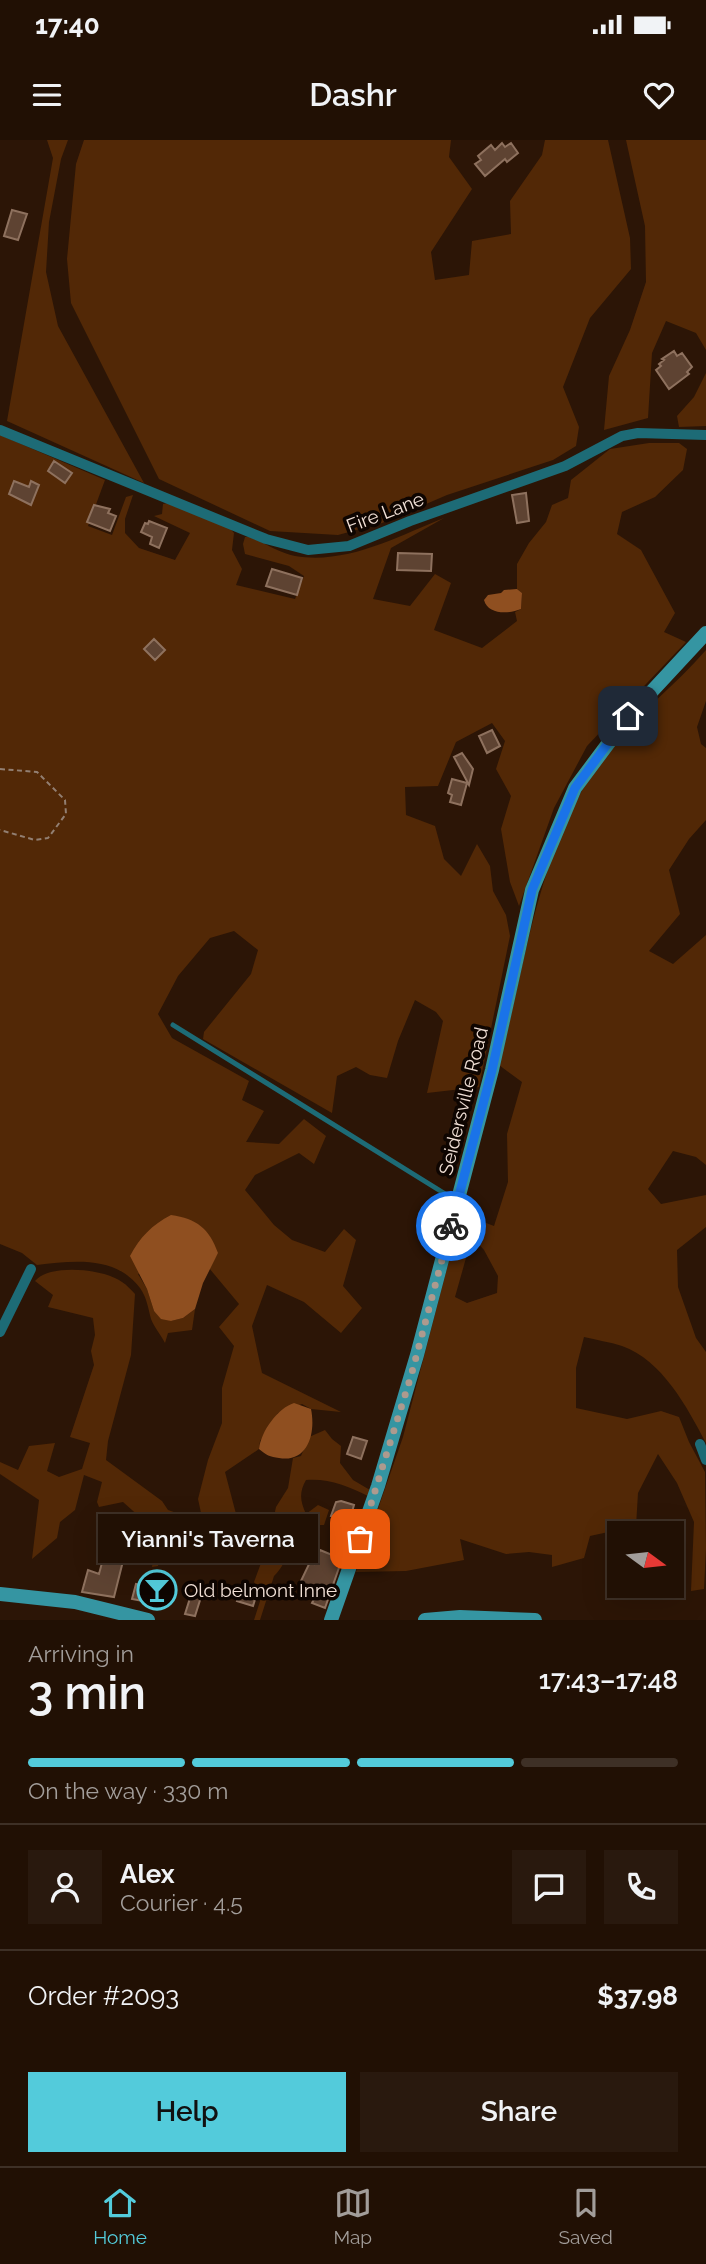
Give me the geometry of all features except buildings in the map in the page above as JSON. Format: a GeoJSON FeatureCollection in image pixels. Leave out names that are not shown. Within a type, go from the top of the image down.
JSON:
{"type":"FeatureCollection","features":[{"type":"Feature","properties":{"kind":"street","name":"Fire Lane"},"geometry":{"type":"LineString","coordinates":[[0,430],[266,539],[307,550],[349,546],[410,521],[565,466],[622,436],[638,433],[706,435]]}},
{"type":"Feature","properties":{"kind":"street","name":"Seidersville Road"},"geometry":{"type":"LineString","coordinates":[[331,1620],[393,1437],[458,1202],[492,1070],[532,890],[575,788],[628,716],[706,633]]}},
{"type":"Feature","properties":{"kind":"street"},"geometry":{"type":"LineString","coordinates":[[0,1332],[31,1269]]}},
{"type":"Feature","properties":{"kind":"street"},"geometry":{"type":"LineString","coordinates":[[700,1444],[706,1460]]}},
{"type":"Feature","properties":{"kind":"street"},"geometry":{"type":"LineString","coordinates":[[0,1594],[75,1602],[148,1620]]}},
{"type":"Feature","properties":{"kind":"street"},"geometry":{"type":"LineString","coordinates":[[425,1620],[460,1617],[536,1620]]}},
{"type":"Feature","properties":{"kind":"lane"},"geometry":{"type":"LineString","coordinates":[[173,1025],[458,1202]]}},
{"type":"Feature","properties":{"kind":"path"},"geometry":{"type":"LineString","coordinates":[[0,769],[37,772],[65,800],[66,814],[48,838],[36,840],[0,830]]}},
{"type":"Feature","properties":{"kind":"shaded area"},"geometry":{"type":"Polygon","coordinates":[[[47,140],[68,140],[61,159],[49,222],[46,272],[58,326],[144,483],[7,421],[53,158],[47,140]]]}},
{"type":"Feature","properties":{"kind":"shaded area"},"geometry":{"type":"Polygon","coordinates":[[[84,140],[451,140],[449,157],[472,189],[431,252],[435,280],[469,275],[472,241],[511,234],[510,201],[542,155],[545,140],[608,140],[630,238],[631,269],[590,318],[563,387],[579,427],[576,446],[553,460],[447,495],[382,523],[338,535],[270,531],[159,479],[71,303],[67,259],[76,164],[84,140]]]}},
{"type":"Feature","properties":{"kind":"shaded area"},"geometry":{"type":"Polygon","coordinates":[[[626,140],[706,140],[706,350],[696,333],[666,321],[652,353],[648,418],[604,430],[609,376],[630,330],[646,282],[645,226],[626,140]]]}},
{"type":"Feature","properties":{"kind":"shaded area"},"geometry":{"type":"Polygon","coordinates":[[[706,373],[706,426],[679,427],[677,416],[694,397],[706,373]]]}},
{"type":"Feature","properties":{"kind":"shaded area"},"geometry":{"type":"Polygon","coordinates":[[[0,435],[105,480],[88,526],[112,535],[126,497],[133,495],[125,519],[125,533],[139,548],[175,560],[190,533],[154,516],[162,514],[163,504],[168,503],[228,526],[234,533],[232,550],[242,569],[236,585],[295,599],[304,576],[289,566],[245,554],[245,537],[295,556],[314,558],[353,553],[444,518],[391,548],[373,599],[410,606],[435,574],[451,583],[434,630],[482,648],[517,621],[515,612],[521,609],[522,593],[517,589],[517,564],[546,522],[552,505],[568,498],[571,480],[610,449],[649,443],[679,443],[687,449],[683,470],[655,497],[622,512],[617,534],[641,550],[675,613],[664,632],[686,642],[587,746],[554,808],[519,906],[510,882],[501,829],[511,796],[496,769],[505,741],[492,723],[456,742],[438,786],[405,787],[406,815],[435,826],[444,859],[461,876],[477,844],[490,866],[493,891],[506,915],[510,936],[479,1087],[427,1093],[443,1021],[436,1012],[415,1000],[398,1041],[387,1078],[370,1075],[356,1067],[337,1076],[332,1113],[203,1039],[204,1032],[251,974],[258,950],[234,931],[210,938],[178,976],[158,1014],[172,1038],[249,1081],[242,1100],[264,1111],[246,1142],[279,1144],[304,1119],[326,1136],[314,1164],[299,1153],[255,1175],[245,1190],[274,1225],[292,1240],[325,1252],[344,1229],[356,1240],[343,1286],[362,1308],[341,1333],[304,1302],[267,1285],[252,1326],[262,1373],[341,1412],[311,1409],[302,1404],[278,1413],[260,1441],[259,1449],[225,1472],[246,1552],[212,1551],[205,1529],[171,1519],[158,1566],[152,1567],[158,1528],[141,1518],[123,1502],[99,1507],[97,1502],[102,1482],[84,1475],[75,1510],[60,1522],[57,1538],[32,1559],[39,1500],[0,1474],[0,1462],[18,1470],[29,1446],[55,1443],[47,1471],[59,1477],[82,1469],[90,1443],[70,1437],[94,1365],[91,1351],[95,1335],[93,1318],[48,1307],[53,1295],[35,1281],[42,1275],[53,1272],[91,1271],[114,1277],[135,1294],[131,1355],[108,1441],[106,1460],[162,1501],[168,1510],[203,1522],[198,1499],[208,1460],[222,1423],[222,1388],[234,1346],[219,1327],[239,1304],[209,1268],[218,1253],[138,1274],[147,1289],[154,1311],[171,1321],[183,1318],[195,1309],[192,1330],[168,1333],[165,1343],[152,1322],[146,1299],[130,1277],[106,1265],[93,1263],[37,1265],[22,1253],[0,1244],[0,435]]]}},
{"type":"Feature","properties":{"kind":"shaded area"},"geometry":{"type":"Polygon","coordinates":[[[517,589],[522,593],[521,609],[494,611],[486,605],[484,600],[488,595],[517,589]]]}},
{"type":"Feature","properties":{"kind":"shaded area"},"geometry":{"type":"Polygon","coordinates":[[[706,650],[706,701],[697,727],[701,744],[706,748],[706,820],[689,839],[669,870],[680,914],[649,951],[673,964],[706,935],[706,1165],[696,1157],[673,1151],[648,1189],[661,1204],[706,1195],[706,1227],[677,1250],[678,1287],[696,1338],[706,1352],[706,1443],[672,1386],[661,1373],[636,1353],[617,1345],[584,1337],[576,1368],[576,1408],[627,1419],[661,1411],[679,1417],[705,1472],[704,1589],[691,1591],[694,1522],[677,1483],[658,1454],[638,1493],[636,1521],[607,1521],[607,1532],[590,1536],[584,1558],[552,1567],[552,1555],[529,1552],[506,1554],[460,1539],[464,1560],[406,1571],[356,1572],[403,1437],[452,1249],[466,1258],[455,1297],[467,1303],[497,1293],[498,1276],[484,1250],[476,1241],[456,1232],[460,1213],[494,1226],[508,1182],[507,1134],[522,1082],[499,1065],[538,901],[551,861],[566,822],[585,785],[609,750],[706,650]]]}},
{"type":"Feature","properties":{"kind":"shaded area"},"geometry":{"type":"Polygon","coordinates":[[[171,1215],[201,1226],[211,1237],[218,1253],[203,1283],[195,1309],[183,1318],[171,1321],[161,1319],[154,1311],[147,1289],[130,1256],[147,1232],[171,1215]]]}},
{"type":"Feature","properties":{"kind":"shaded area"},"geometry":{"type":"Polygon","coordinates":[[[294,1403],[311,1409],[312,1427],[308,1444],[297,1456],[276,1458],[268,1455],[259,1449],[263,1435],[276,1415],[294,1403]]]}},
{"type":"Feature","properties":{"kind":"shaded area"},"geometry":{"type":"Polygon","coordinates":[[[325,1430],[341,1446],[340,1463],[353,1480],[370,1490],[368,1496],[338,1484],[306,1480],[301,1493],[306,1514],[318,1505],[329,1510],[324,1525],[318,1525],[315,1537],[302,1534],[297,1539],[274,1576],[260,1620],[254,1620],[262,1595],[254,1582],[268,1544],[276,1507],[288,1488],[293,1458],[301,1456],[309,1437],[325,1430]]]}},
{"type":"Feature","properties":{"kind":"way so far"},"geometry":{"type":"LineString","coordinates":[[360,1539],[411,1376],[451,1226]]}},
{"type":"Feature","properties":{"kind":"place","name":"Yianni's Taverna"},"geometry":{"type":"Point","coordinates":[360,1539]}},
{"type":"Feature","properties":{"kind":"place","name":"Old belmont Inne"},"geometry":{"type":"Point","coordinates":[157,1590]}},
{"type":"Feature","properties":{"kind":"route"},"geometry":{"type":"LineString","coordinates":[[451,1226],[492,1070],[532,890],[575,788],[628,716]]}}]}
